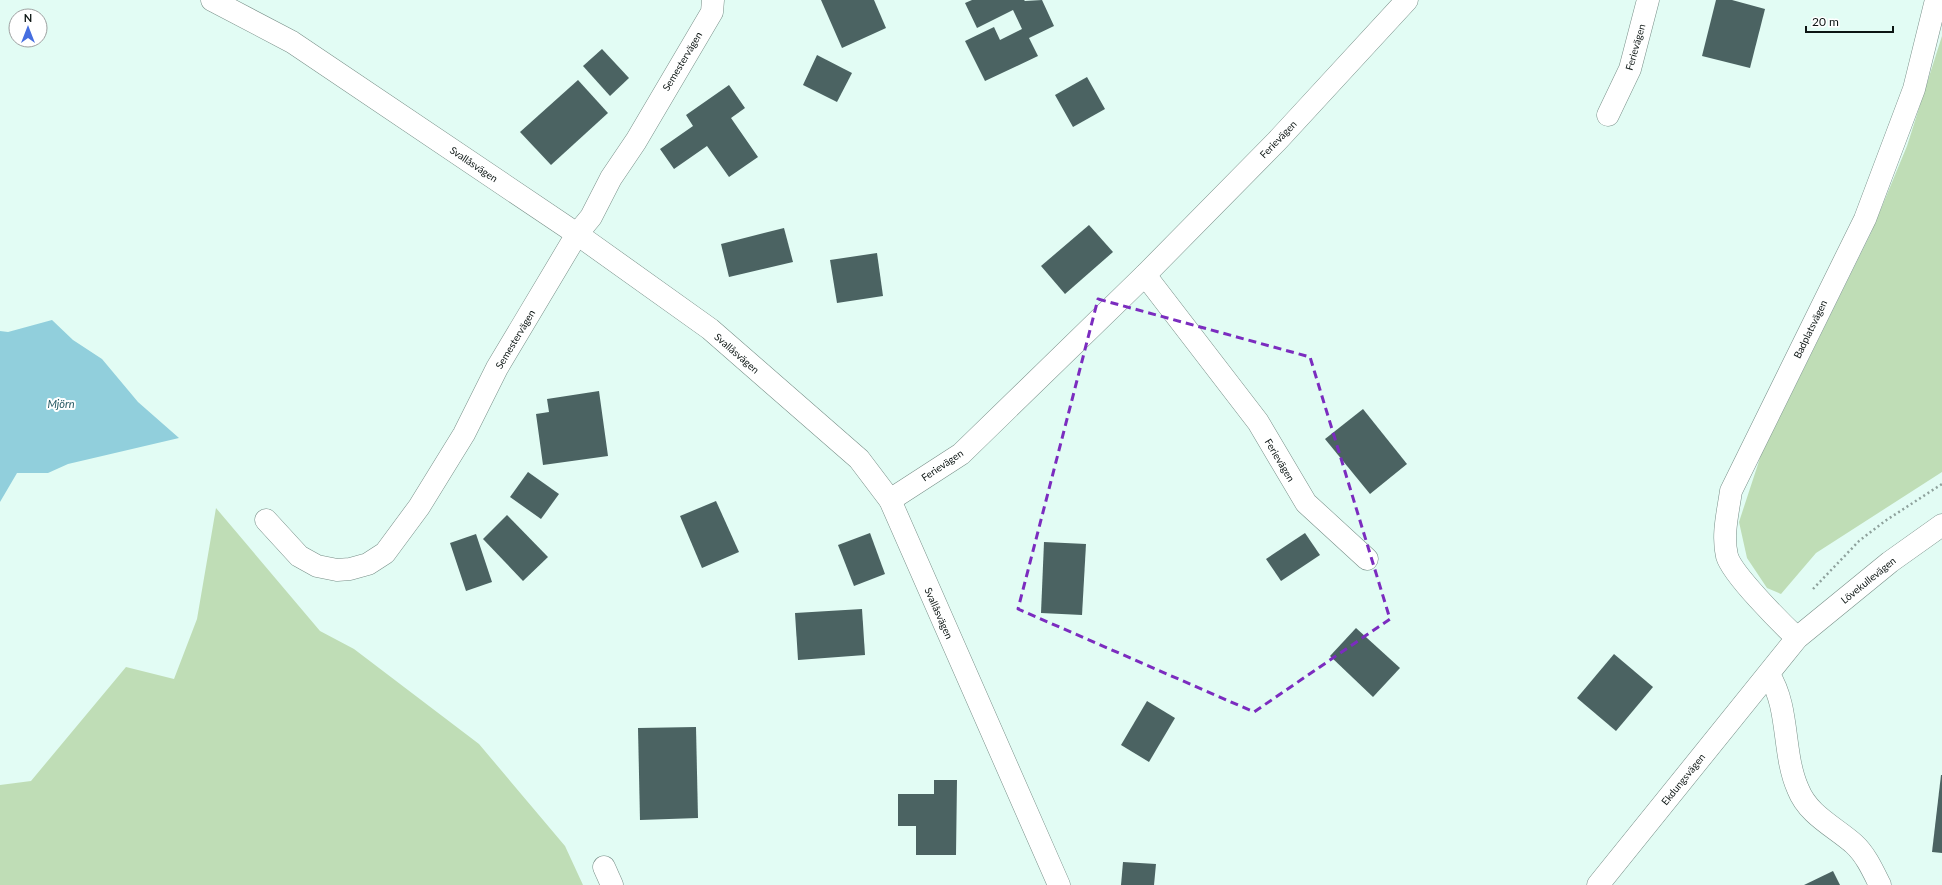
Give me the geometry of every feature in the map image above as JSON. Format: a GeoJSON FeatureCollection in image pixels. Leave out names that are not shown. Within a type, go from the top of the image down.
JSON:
{"type":"FeatureCollection","features":[{"type":"Feature","properties":{"kind":"street","name":"Svallåsvägen"},"geometry":{"type":"LineString","coordinates":[[212,0],[292,42],[577,234],[710,329],[859,459],[890,500],[1059,885]]}},
{"type":"Feature","properties":{"kind":"street","name":"Semestervägen"},"geometry":{"type":"LineString","coordinates":[[266,520],[299,556],[317,566],[337,570],[350,569],[368,564],[385,553],[418,507],[464,434],[497,368],[577,234],[591,217],[610,178],[636,141],[712,12],[713,0]]}},
{"type":"Feature","properties":{"kind":"street","name":"Ferievägen"},"geometry":{"type":"LineString","coordinates":[[890,500],[961,454],[1145,275],[1277,141],[1407,0]]}},
{"type":"Feature","properties":{"kind":"street","name":"Ferievägen"},"geometry":{"type":"LineString","coordinates":[[1608,115],[1630,69],[1648,0]]}},
{"type":"Feature","properties":{"kind":"street","name":"Badplatsvägen"},"geometry":{"type":"LineString","coordinates":[[1797,638],[1742,580],[1727,557],[1725,529],[1730,491],[1865,219],[1914,89],[1936,0]]}},
{"type":"Feature","properties":{"kind":"street","name":"Ferievägen"},"geometry":{"type":"LineString","coordinates":[[1145,275],[1258,422],[1306,502],[1367,559]]}},
{"type":"Feature","properties":{"kind":"street","name":"Lövekullevägen"},"geometry":{"type":"LineString","coordinates":[[1797,638],[1890,562],[1942,525]]}},
{"type":"Feature","properties":{"kind":"street","name":"Ekdungsvägen"},"geometry":{"type":"LineString","coordinates":[[1598,885],[1769,675],[1797,638]]}},
{"type":"Feature","properties":{"kind":"street"},"geometry":{"type":"LineString","coordinates":[[1769,675],[1775,684],[1789,760],[1798,790],[1824,823],[1854,844],[1865,857],[1880,885]]}},
{"type":"Feature","properties":{"kind":"highlighted area"},"geometry":{"type":"Polygon","coordinates":[[[1098,299],[1310,357],[1390,619],[1254,712],[1018,609],[1098,299]]]}},
{"type":"Feature","properties":{"kind":"green space"},"geometry":{"type":"Polygon","coordinates":[[[1942,36],[1942,472],[1816,553],[1781,594],[1767,588],[1747,558],[1739,522],[1761,455],[1871,233],[1907,146],[1942,36]]]}},
{"type":"Feature","properties":{"kind":"green space"},"geometry":{"type":"Polygon","coordinates":[[[216,508],[320,631],[354,649],[479,744],[565,846],[583,885],[0,885],[0,785],[31,781],[126,667],[174,679],[197,619],[216,508]]]}},
{"type":"Feature","properties":{"kind":"water","name":"Mjörn"},"geometry":{"type":"Polygon","coordinates":[[[52,320],[73,340],[102,359],[138,402],[179,438],[68,464],[48,473],[17,473],[0,502],[0,331],[8,332],[52,320]]]}},
{"type":"Feature","properties":{"kind":"building"},"geometry":{"type":"Polygon","coordinates":[[[821,0],[874,0],[886,28],[842,48],[821,0]]]}},
{"type":"Feature","properties":{"kind":"building"},"geometry":{"type":"Polygon","coordinates":[[[972,0],[1042,0],[1054,26],[1029,38],[1038,56],[985,81],[965,41],[994,27],[1000,40],[1022,29],[1013,10],[977,28],[965,3],[972,0]]]}},
{"type":"Feature","properties":{"kind":"building"},"geometry":{"type":"Polygon","coordinates":[[[1716,0],[1732,0],[1765,9],[1750,68],[1702,56],[1716,0]]]}},
{"type":"Feature","properties":{"kind":"building"},"geometry":{"type":"Polygon","coordinates":[[[602,49],[629,78],[610,96],[583,66],[602,49]]]}},
{"type":"Feature","properties":{"kind":"building"},"geometry":{"type":"Polygon","coordinates":[[[817,55],[852,73],[837,102],[803,85],[817,55]]]}},
{"type":"Feature","properties":{"kind":"building"},"geometry":{"type":"Polygon","coordinates":[[[1087,77],[1105,109],[1073,127],[1055,95],[1087,77]]]}},
{"type":"Feature","properties":{"kind":"building"},"geometry":{"type":"Polygon","coordinates":[[[578,80],[608,113],[551,165],[520,132],[578,80]]]}},
{"type":"Feature","properties":{"kind":"building"},"geometry":{"type":"Polygon","coordinates":[[[729,85],[745,108],[731,118],[758,157],[729,177],[707,146],[674,169],[660,149],[693,126],[686,115],[729,85]]]}},
{"type":"Feature","properties":{"kind":"building"},"geometry":{"type":"Polygon","coordinates":[[[1089,225],[1113,252],[1065,294],[1041,266],[1089,225]]]}},
{"type":"Feature","properties":{"kind":"building"},"geometry":{"type":"Polygon","coordinates":[[[784,228],[793,262],[729,277],[721,244],[784,228]]]}},
{"type":"Feature","properties":{"kind":"building"},"geometry":{"type":"Polygon","coordinates":[[[877,253],[883,296],[837,303],[830,260],[877,253]]]}},
{"type":"Feature","properties":{"kind":"building"},"geometry":{"type":"Polygon","coordinates":[[[599,391],[608,456],[543,465],[536,414],[549,412],[547,399],[599,391]]]}},
{"type":"Feature","properties":{"kind":"building"},"geometry":{"type":"Polygon","coordinates":[[[1363,409],[1407,464],[1370,494],[1325,439],[1363,409]]]}},
{"type":"Feature","properties":{"kind":"building"},"geometry":{"type":"Polygon","coordinates":[[[528,472],[559,494],[541,519],[510,497],[528,472]]]}},
{"type":"Feature","properties":{"kind":"building"},"geometry":{"type":"Polygon","coordinates":[[[716,501],[739,552],[702,568],[680,516],[716,501]]]}},
{"type":"Feature","properties":{"kind":"building"},"geometry":{"type":"Polygon","coordinates":[[[507,515],[548,557],[523,581],[483,539],[507,515]]]}},
{"type":"Feature","properties":{"kind":"building"},"geometry":{"type":"Polygon","coordinates":[[[870,533],[885,574],[854,586],[838,545],[870,533]]]}},
{"type":"Feature","properties":{"kind":"building"},"geometry":{"type":"Polygon","coordinates":[[[1305,533],[1320,555],[1281,581],[1266,559],[1305,533]]]}},
{"type":"Feature","properties":{"kind":"building"},"geometry":{"type":"Polygon","coordinates":[[[476,534],[492,582],[466,591],[450,543],[476,534]]]}},
{"type":"Feature","properties":{"kind":"building"},"geometry":{"type":"Polygon","coordinates":[[[1044,542],[1086,544],[1082,615],[1041,613],[1044,542]]]}},
{"type":"Feature","properties":{"kind":"building"},"geometry":{"type":"Polygon","coordinates":[[[862,609],[865,655],[798,660],[795,613],[862,609]]]}},
{"type":"Feature","properties":{"kind":"building"},"geometry":{"type":"Polygon","coordinates":[[[1356,628],[1400,668],[1373,697],[1330,656],[1356,628]]]}},
{"type":"Feature","properties":{"kind":"building"},"geometry":{"type":"Polygon","coordinates":[[[1614,654],[1653,687],[1616,731],[1577,698],[1614,654]]]}},
{"type":"Feature","properties":{"kind":"building"},"geometry":{"type":"Polygon","coordinates":[[[1147,701],[1175,718],[1149,762],[1121,745],[1147,701]]]}},
{"type":"Feature","properties":{"kind":"building"},"geometry":{"type":"Polygon","coordinates":[[[696,727],[698,818],[640,820],[638,728],[696,727]]]}},
{"type":"Feature","properties":{"kind":"building"},"geometry":{"type":"Polygon","coordinates":[[[1942,775],[1942,853],[1932,852],[1942,775]]]}},
{"type":"Feature","properties":{"kind":"building"},"geometry":{"type":"Polygon","coordinates":[[[934,780],[957,780],[956,855],[916,855],[916,826],[898,826],[898,794],[934,794],[934,780]]]}},
{"type":"Feature","properties":{"kind":"building"},"geometry":{"type":"Polygon","coordinates":[[[1123,862],[1156,864],[1154,885],[1121,885],[1123,862]]]}},
{"type":"Feature","properties":{"kind":"building"},"geometry":{"type":"Polygon","coordinates":[[[1833,871],[1840,885],[1804,885],[1833,871]]]}}]}
